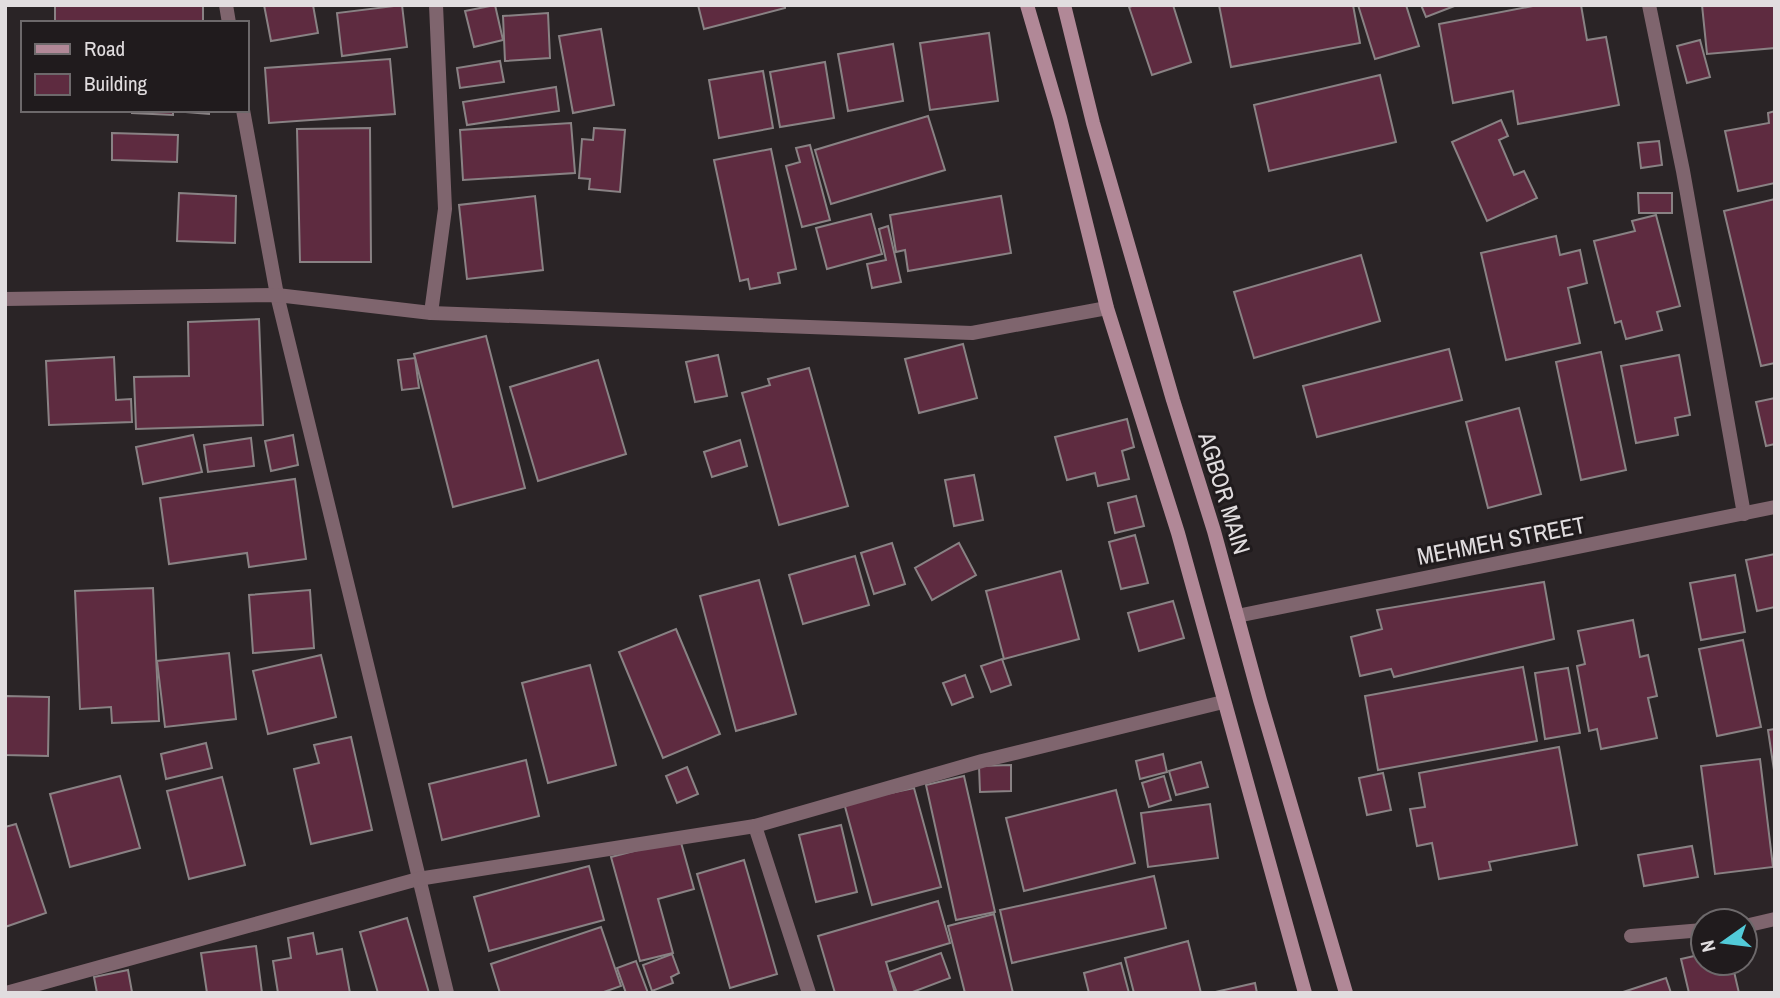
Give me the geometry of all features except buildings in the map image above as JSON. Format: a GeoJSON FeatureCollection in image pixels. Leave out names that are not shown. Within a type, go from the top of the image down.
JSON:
{"type":"FeatureCollection","features":[{"type":"Feature","properties":{"kind":"main road"},"geometry":{"type":"LineString","coordinates":[[1027,5],[1060,118],[1107,308],[1178,533],[1306,993]]}},
{"type":"Feature","properties":{"kind":"main road","name":"AGBOR MAIN"},"geometry":{"type":"LineString","coordinates":[[1064,5],[1093,124],[1214,531],[1346,993]]}},
{"type":"Feature","properties":{"kind":"street"},"geometry":{"type":"LineString","coordinates":[[431,313],[445,209],[436,5]]}},
{"type":"Feature","properties":{"kind":"street"},"geometry":{"type":"LineString","coordinates":[[1648,5],[1683,172],[1744,514]]}},
{"type":"Feature","properties":{"kind":"street"},"geometry":{"type":"LineString","coordinates":[[243,112],[277,295],[447,993]]}},
{"type":"Feature","properties":{"kind":"street"},"geometry":{"type":"LineString","coordinates":[[5,299],[277,295],[431,313],[972,333],[1107,308]]}},
{"type":"Feature","properties":{"kind":"street","name":"MEHMEH STREET"},"geometry":{"type":"LineString","coordinates":[[1237,616],[1775,506]]}},
{"type":"Feature","properties":{"kind":"street"},"geometry":{"type":"LineString","coordinates":[[6,993],[418,879],[755,826],[982,761],[1223,702]]}},
{"type":"Feature","properties":{"kind":"street"},"geometry":{"type":"LineString","coordinates":[[755,826],[809,993]]}},
{"type":"Feature","properties":{"kind":"street"},"geometry":{"type":"LineString","coordinates":[[1631,936],[1689,931]]}}]}
